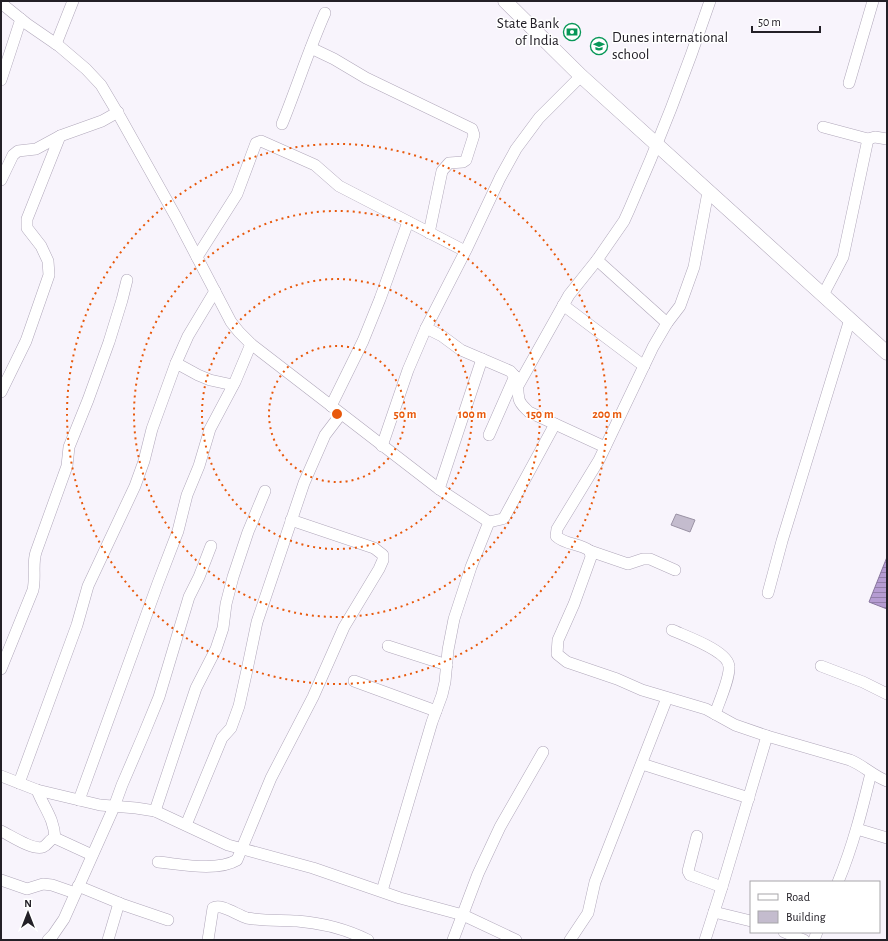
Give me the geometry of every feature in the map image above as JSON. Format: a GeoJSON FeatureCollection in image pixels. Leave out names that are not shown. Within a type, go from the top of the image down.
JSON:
{"type":"FeatureCollection","features":[{"type":"Feature","properties":{"kind":"main road"},"geometry":{"type":"LineString","coordinates":[[504,1],[581,76],[887,353]]}},
{"type":"Feature","properties":{"kind":"street"},"geometry":{"type":"LineString","coordinates":[[56,44],[74,1]]}},
{"type":"Feature","properties":{"kind":"street"},"geometry":{"type":"LineString","coordinates":[[489,435],[517,380],[563,305],[578,282],[597,260],[626,216],[657,145],[694,48],[710,1]]}},
{"type":"Feature","properties":{"kind":"street"},"geometry":{"type":"LineString","coordinates":[[849,83],[873,1]]}},
{"type":"Feature","properties":{"kind":"street"},"geometry":{"type":"LineString","coordinates":[[2,3],[86,69],[109,98],[197,257],[231,322],[239,332],[251,344],[382,446],[439,489],[490,522],[504,518],[555,424]]}},
{"type":"Feature","properties":{"kind":"street"},"geometry":{"type":"LineString","coordinates":[[282,124],[325,13]]}},
{"type":"Feature","properties":{"kind":"street"},"geometry":{"type":"LineString","coordinates":[[1,78],[21,19]]}},
{"type":"Feature","properties":{"kind":"street"},"geometry":{"type":"LineString","coordinates":[[311,48],[334,59],[366,78],[472,129],[474,135],[466,160],[462,162],[449,163],[442,171],[429,234]]}},
{"type":"Feature","properties":{"kind":"street"},"geometry":{"type":"LineString","coordinates":[[382,446],[408,370],[426,328],[500,178],[516,149],[539,118],[581,76]]}},
{"type":"Feature","properties":{"kind":"street"},"geometry":{"type":"LineString","coordinates":[[1,180],[13,155],[18,151],[36,149],[60,136],[102,122],[118,112]]}},
{"type":"Feature","properties":{"kind":"street"},"geometry":{"type":"LineString","coordinates":[[823,127],[868,139],[875,137],[887,139]]}},
{"type":"Feature","properties":{"kind":"street"},"geometry":{"type":"LineString","coordinates":[[1,392],[26,341],[49,275],[48,261],[42,246],[27,228],[27,219],[60,136]]}},
{"type":"Feature","properties":{"kind":"street"},"geometry":{"type":"LineString","coordinates":[[823,295],[843,257],[868,139]]}},
{"type":"Feature","properties":{"kind":"street"},"geometry":{"type":"LineString","coordinates":[[197,257],[236,194],[256,144],[261,141],[314,166],[339,186],[429,234],[465,251]]}},
{"type":"Feature","properties":{"kind":"street"},"geometry":{"type":"LineString","coordinates":[[675,570],[650,559],[643,559],[628,564],[590,551],[585,547],[559,539],[556,536],[557,529],[606,447],[653,347],[667,323],[680,306],[694,267],[708,192]]}},
{"type":"Feature","properties":{"kind":"street"},"geometry":{"type":"LineString","coordinates":[[331,406],[363,341],[408,222]]}},
{"type":"Feature","properties":{"kind":"street"},"geometry":{"type":"LineString","coordinates":[[597,260],[667,323]]}},
{"type":"Feature","properties":{"kind":"street"},"geometry":{"type":"LineString","coordinates":[[1,669],[33,590],[35,578],[34,558],[67,466],[69,447],[109,342],[127,280]]}},
{"type":"Feature","properties":{"kind":"street"},"geometry":{"type":"LineString","coordinates":[[19,783],[76,625],[88,586],[135,486],[144,461],[152,429],[176,363],[188,336],[215,291]]}},
{"type":"Feature","properties":{"kind":"street"},"geometry":{"type":"LineString","coordinates":[[563,305],[644,366]]}},
{"type":"Feature","properties":{"kind":"street"},"geometry":{"type":"LineString","coordinates":[[768,593],[782,541],[850,319]]}},
{"type":"Feature","properties":{"kind":"street"},"geometry":{"type":"LineString","coordinates":[[426,328],[442,336],[461,350],[510,371],[517,380],[521,404],[535,416],[606,447]]}},
{"type":"Feature","properties":{"kind":"street"},"geometry":{"type":"LineString","coordinates":[[79,800],[156,590],[172,551],[187,495],[199,466],[210,429],[234,385],[251,344]]}},
{"type":"Feature","properties":{"kind":"street"},"geometry":{"type":"LineString","coordinates":[[439,489],[482,359]]}},
{"type":"Feature","properties":{"kind":"street"},"geometry":{"type":"LineString","coordinates":[[176,363],[210,380],[234,385]]}},
{"type":"Feature","properties":{"kind":"street"},"geometry":{"type":"LineString","coordinates":[[186,825],[222,738],[231,728],[239,706],[257,622],[304,483],[325,435],[341,414]]}},
{"type":"Feature","properties":{"kind":"street"},"geometry":{"type":"LineString","coordinates":[[154,812],[196,688],[216,649],[223,628],[226,604],[233,577],[248,532],[265,491]]}},
{"type":"Feature","properties":{"kind":"street"},"geometry":{"type":"LineString","coordinates":[[158,862],[211,866],[226,865],[237,860],[261,799],[313,697],[344,627],[383,560],[383,555],[374,548],[291,520]]}},
{"type":"Feature","properties":{"kind":"street"},"geometry":{"type":"LineString","coordinates":[[382,891],[442,695],[454,619],[471,567],[490,522]]}},
{"type":"Feature","properties":{"kind":"street"},"geometry":{"type":"LineString","coordinates":[[48,940],[64,919],[114,807],[122,784],[130,769],[159,697],[189,597],[199,577],[211,546]]}},
{"type":"Feature","properties":{"kind":"street"},"geometry":{"type":"LineString","coordinates":[[590,551],[591,557],[589,564],[574,604],[558,640],[557,654],[567,662],[617,679],[642,690],[706,709],[735,725],[767,736],[850,760],[858,763],[871,773],[887,782]]}},
{"type":"Feature","properties":{"kind":"street"},"geometry":{"type":"LineString","coordinates":[[672,630],[719,652],[727,659],[730,666],[728,676],[715,714]]}},
{"type":"Feature","properties":{"kind":"street"},"geometry":{"type":"LineString","coordinates":[[388,646],[447,665]]}},
{"type":"Feature","properties":{"kind":"street"},"geometry":{"type":"LineString","coordinates":[[821,666],[863,682],[887,694]]}},
{"type":"Feature","properties":{"kind":"street"},"geometry":{"type":"LineString","coordinates":[[354,681],[436,711]]}},
{"type":"Feature","properties":{"kind":"street"},"geometry":{"type":"LineString","coordinates":[[570,940],[588,913],[594,886],[668,698]]}},
{"type":"Feature","properties":{"kind":"street"},"geometry":{"type":"LineString","coordinates":[[705,940],[767,736]]}},
{"type":"Feature","properties":{"kind":"street"},"geometry":{"type":"LineString","coordinates":[[453,940],[478,874],[500,827],[543,752]]}},
{"type":"Feature","properties":{"kind":"street"},"geometry":{"type":"LineString","coordinates":[[642,764],[749,798]]}},
{"type":"Feature","properties":{"kind":"street"},"geometry":{"type":"LineString","coordinates":[[838,881],[857,829],[871,773]]}},
{"type":"Feature","properties":{"kind":"street"},"geometry":{"type":"LineString","coordinates":[[1,776],[38,790],[79,800],[114,807],[136,808],[154,812],[242,850],[313,868],[400,898],[462,915],[516,940]]}},
{"type":"Feature","properties":{"kind":"street"},"geometry":{"type":"LineString","coordinates":[[38,790],[46,810],[50,815],[55,838]]}},
{"type":"Feature","properties":{"kind":"street"},"geometry":{"type":"LineString","coordinates":[[857,829],[887,838]]}},
{"type":"Feature","properties":{"kind":"street"},"geometry":{"type":"LineString","coordinates":[[2,835],[40,847],[44,846],[50,839],[55,838],[92,855]]}},
{"type":"Feature","properties":{"kind":"street"},"geometry":{"type":"LineString","coordinates":[[697,836],[688,871],[690,875],[722,887]]}},
{"type":"Feature","properties":{"kind":"street"},"geometry":{"type":"LineString","coordinates":[[1,880],[27,889],[43,884],[77,890],[119,902],[168,920]]}},
{"type":"Feature","properties":{"kind":"street"},"geometry":{"type":"LineString","coordinates":[[108,940],[119,902]]}},
{"type":"Feature","properties":{"kind":"street"},"geometry":{"type":"LineString","coordinates":[[208,940],[212,921],[211,913],[213,908],[216,906],[223,907],[238,915],[249,918],[316,923],[352,932],[368,940]]}},
{"type":"Feature","properties":{"kind":"street"},"geometry":{"type":"LineString","coordinates":[[714,912],[750,922]]}},
{"type":"Feature","properties":{"kind":"street"},"geometry":{"type":"LineString","coordinates":[[786,933],[804,940]]}},
{"type":"Feature","properties":{"kind":"shaded area"},"geometry":{"type":"Polygon","coordinates":[[[887,557],[887,609],[869,602],[887,557]]]}},
{"type":"Feature","properties":{"kind":"building"},"geometry":{"type":"Polygon","coordinates":[[[676,514],[695,520],[690,532],[671,525],[676,514]]]}},
{"type":"Feature","properties":{"kind":"place","name":"State Bank of India"},"geometry":{"type":"Point","coordinates":[572,32]}},
{"type":"Feature","properties":{"kind":"place","name":"Dunes international school"},"geometry":{"type":"Point","coordinates":[599,46]}}]}
